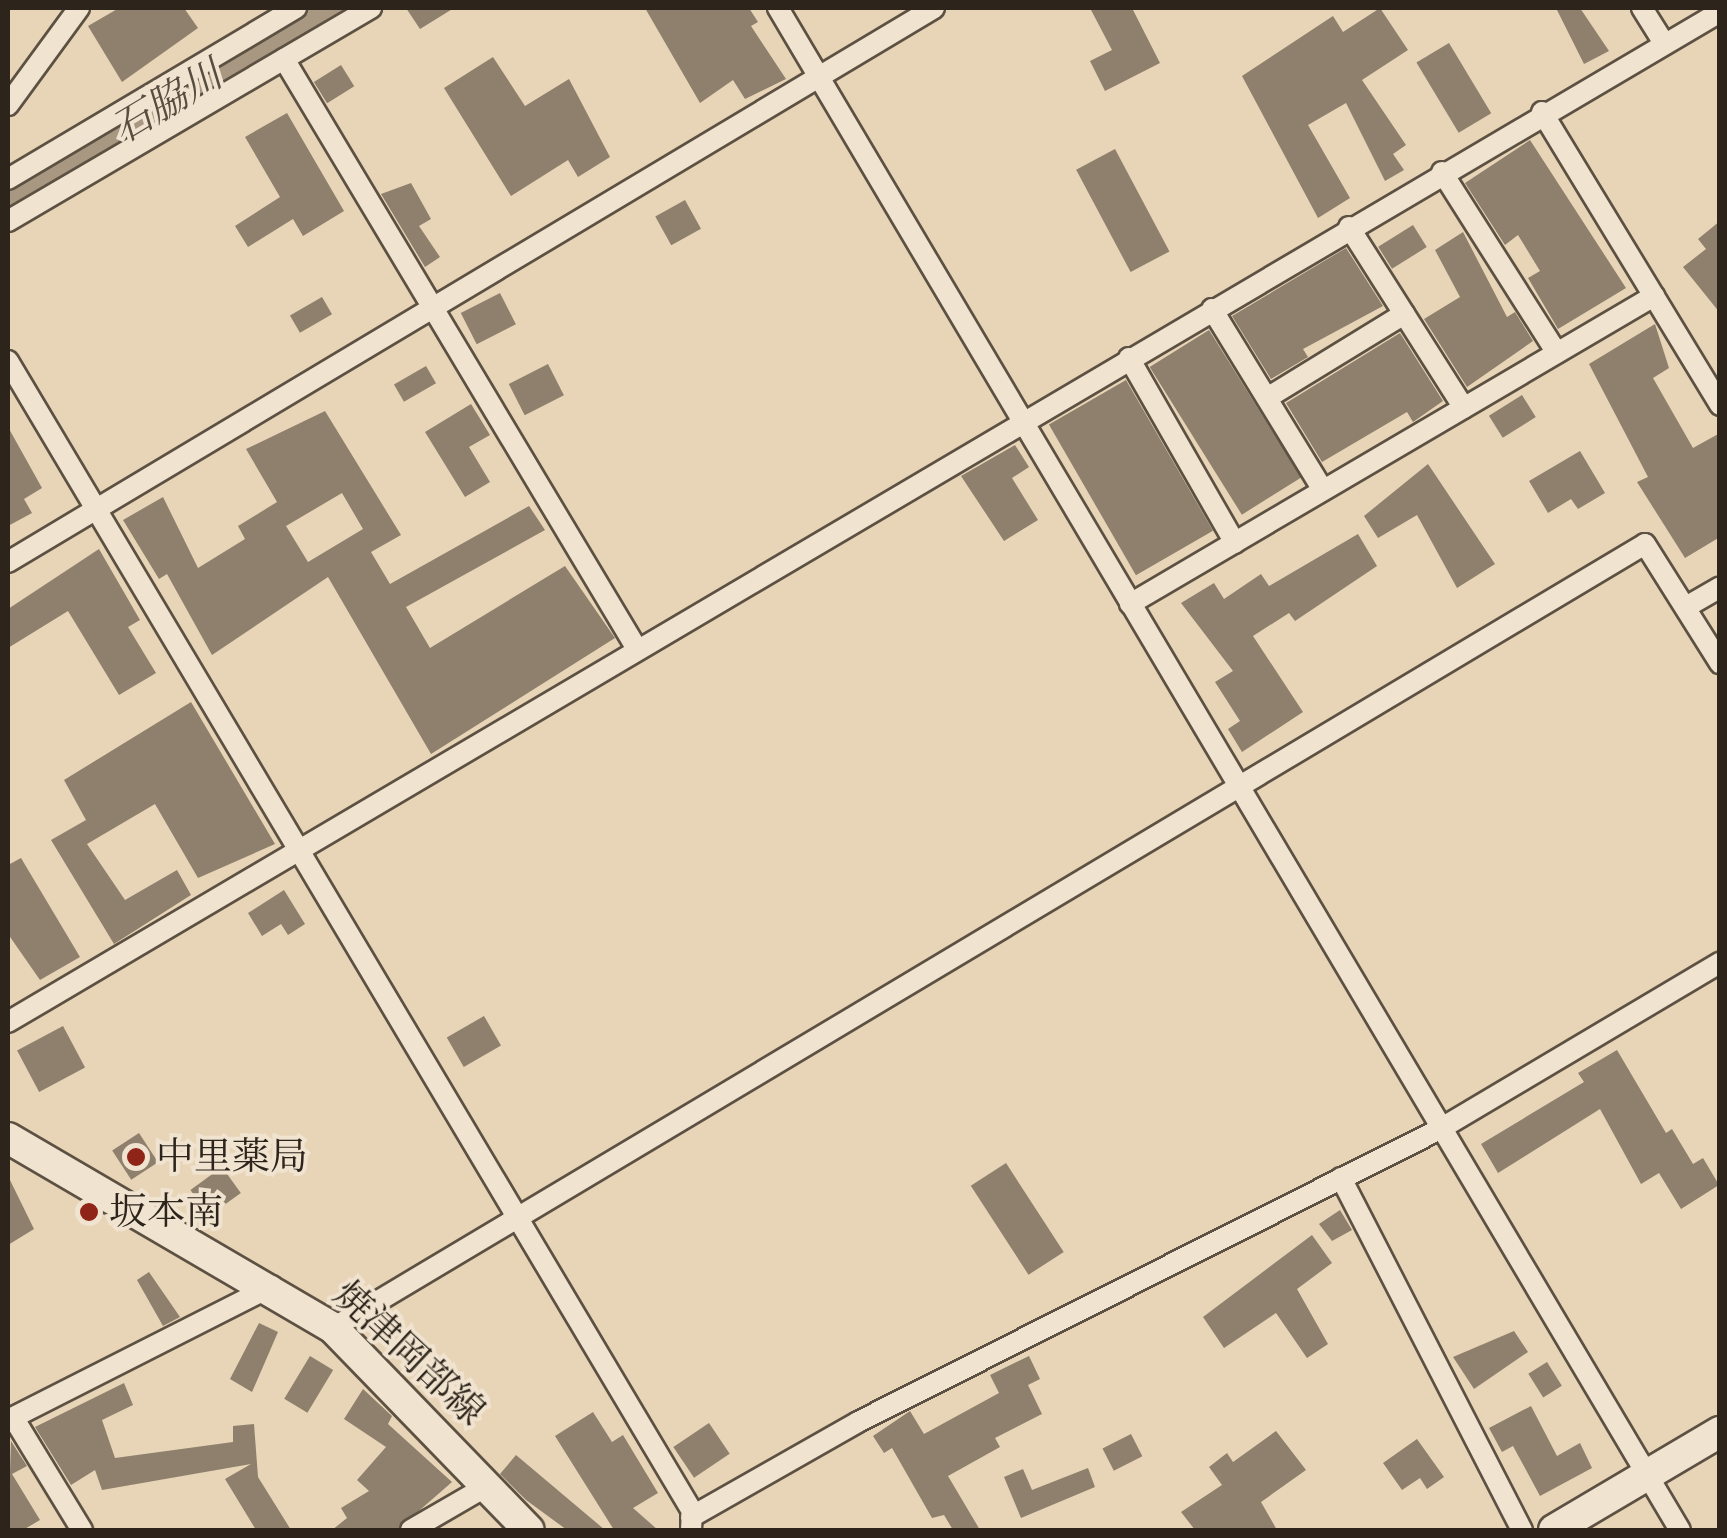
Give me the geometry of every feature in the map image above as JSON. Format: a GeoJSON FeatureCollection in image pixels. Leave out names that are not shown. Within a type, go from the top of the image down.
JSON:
{"type":"FeatureCollection","features":[{"type":"Feature","properties":{"kind":"main road","name":"焼津岡部線"},"geometry":{"type":"LineString","coordinates":[[8,1138],[272,1286],[333,1328],[528,1530]]}},
{"type":"Feature","properties":{"kind":"main road"},"geometry":{"type":"LineString","coordinates":[[1554,1530],[1720,1432]]}},
{"type":"Feature","properties":{"kind":"street"},"geometry":{"type":"LineString","coordinates":[[8,105],[78,8]]}},
{"type":"Feature","properties":{"kind":"street"},"geometry":{"type":"LineString","coordinates":[[8,180],[296,8]]}},
{"type":"Feature","properties":{"kind":"street"},"geometry":{"type":"LineString","coordinates":[[8,222],[370,8]]}},
{"type":"Feature","properties":{"kind":"street"},"geometry":{"type":"LineString","coordinates":[[778,8],[1680,1530]]}},
{"type":"Feature","properties":{"kind":"street"},"geometry":{"type":"LineString","coordinates":[[8,562],[934,8]]}},
{"type":"Feature","properties":{"kind":"street"},"geometry":{"type":"LineString","coordinates":[[1642,8],[1663,42]]}},
{"type":"Feature","properties":{"kind":"street"},"geometry":{"type":"LineString","coordinates":[[8,1022],[302,852],[637,649],[796,562],[1128,358],[1542,112],[1720,12]]}},
{"type":"Feature","properties":{"kind":"street"},"geometry":{"type":"LineString","coordinates":[[284,59],[430,309],[637,649]]}},
{"type":"Feature","properties":{"kind":"street"},"geometry":{"type":"LineString","coordinates":[[1542,112],[1720,405]]}},
{"type":"Feature","properties":{"kind":"street"},"geometry":{"type":"LineString","coordinates":[[1442,172],[1557,353]]}},
{"type":"Feature","properties":{"kind":"street"},"geometry":{"type":"LineString","coordinates":[[1349,227],[1464,408]]}},
{"type":"Feature","properties":{"kind":"street"},"geometry":{"type":"LineString","coordinates":[[1130,604],[1654,296]]}},
{"type":"Feature","properties":{"kind":"street"},"geometry":{"type":"LineString","coordinates":[[1212,308],[1324,490]]}},
{"type":"Feature","properties":{"kind":"street"},"geometry":{"type":"LineString","coordinates":[[1267,398],[1404,314]]}},
{"type":"Feature","properties":{"kind":"street"},"geometry":{"type":"LineString","coordinates":[[1128,358],[1235,543]]}},
{"type":"Feature","properties":{"kind":"street"},"geometry":{"type":"LineString","coordinates":[[8,361],[517,1216],[691,1524],[858,1422],[1440,1129],[1720,963]]}},
{"type":"Feature","properties":{"kind":"street"},"geometry":{"type":"LineString","coordinates":[[333,1328],[1645,544],[1720,663]]}},
{"type":"Feature","properties":{"kind":"street"},"geometry":{"type":"LineString","coordinates":[[1686,607],[1720,587]]}},
{"type":"Feature","properties":{"kind":"street"},"geometry":{"type":"LineString","coordinates":[[1342,1178],[1522,1530]]}},
{"type":"Feature","properties":{"kind":"street"},"geometry":{"type":"LineString","coordinates":[[82,1530],[12,1421],[272,1286]]}},
{"type":"Feature","properties":{"kind":"street"},"geometry":{"type":"LineString","coordinates":[[412,1530],[488,1486]]}},
{"type":"Feature","properties":{"kind":"building"},"geometry":{"type":"Polygon","coordinates":[[[119,8],[184,8],[198,28],[122,82],[88,26],[119,8]]]}},
{"type":"Feature","properties":{"kind":"building"},"geometry":{"type":"Polygon","coordinates":[[[406,8],[454,8],[420,29],[406,8]]]}},
{"type":"Feature","properties":{"kind":"building"},"geometry":{"type":"Polygon","coordinates":[[[645,8],[749,8],[758,22],[751,26],[786,79],[745,99],[733,80],[700,103],[645,8]]]}},
{"type":"Feature","properties":{"kind":"building"},"geometry":{"type":"Polygon","coordinates":[[[1090,8],[1132,8],[1160,63],[1105,91],[1090,61],[1112,50],[1090,8]]]}},
{"type":"Feature","properties":{"kind":"building"},"geometry":{"type":"Polygon","coordinates":[[[1380,8],[1408,50],[1362,80],[1406,145],[1393,154],[1404,170],[1385,181],[1346,103],[1308,125],[1350,198],[1318,218],[1242,76],[1333,16],[1343,32],[1380,8]]]}},
{"type":"Feature","properties":{"kind":"building"},"geometry":{"type":"Polygon","coordinates":[[[1556,8],[1580,8],[1609,51],[1584,64],[1556,8]]]}},
{"type":"Feature","properties":{"kind":"building"},"geometry":{"type":"Polygon","coordinates":[[[1449,43],[1491,113],[1459,133],[1416,63],[1449,43]]]}},
{"type":"Feature","properties":{"kind":"building"},"geometry":{"type":"Polygon","coordinates":[[[493,57],[525,106],[569,79],[610,157],[578,177],[568,160],[511,196],[444,88],[493,57]]]}},
{"type":"Feature","properties":{"kind":"building"},"geometry":{"type":"Polygon","coordinates":[[[341,65],[354,86],[327,103],[314,82],[341,65]]]}},
{"type":"Feature","properties":{"kind":"building"},"geometry":{"type":"Polygon","coordinates":[[[287,113],[344,211],[303,236],[293,219],[248,247],[235,226],[280,197],[245,137],[287,113]]]}},
{"type":"Feature","properties":{"kind":"building"},"geometry":{"type":"Polygon","coordinates":[[[1530,140],[1626,288],[1558,329],[1528,278],[1540,271],[1518,235],[1505,245],[1465,183],[1530,140]]]}},
{"type":"Feature","properties":{"kind":"building"},"geometry":{"type":"Polygon","coordinates":[[[1115,149],[1169,251],[1131,272],[1076,170],[1115,149]]]}},
{"type":"Feature","properties":{"kind":"building"},"geometry":{"type":"Polygon","coordinates":[[[411,183],[431,219],[419,226],[440,257],[425,267],[381,194],[411,183]]]}},
{"type":"Feature","properties":{"kind":"building"},"geometry":{"type":"Polygon","coordinates":[[[685,200],[701,229],[671,245],[655,216],[685,200]]]}},
{"type":"Feature","properties":{"kind":"building"},"geometry":{"type":"Polygon","coordinates":[[[1720,221],[1720,313],[1683,267],[1706,249],[1698,239],[1720,221]]]}},
{"type":"Feature","properties":{"kind":"building"},"geometry":{"type":"Polygon","coordinates":[[[1413,225],[1427,247],[1392,269],[1378,247],[1413,225]]]}},
{"type":"Feature","properties":{"kind":"building"},"geometry":{"type":"Polygon","coordinates":[[[1463,232],[1507,317],[1515,312],[1533,341],[1467,387],[1424,319],[1460,297],[1435,250],[1463,232]]]}},
{"type":"Feature","properties":{"kind":"building"},"geometry":{"type":"Polygon","coordinates":[[[1346,248],[1383,306],[1303,349],[1308,357],[1271,379],[1232,316],[1346,248]]]}},
{"type":"Feature","properties":{"kind":"building"},"geometry":{"type":"Polygon","coordinates":[[[500,293],[516,324],[477,344],[461,313],[500,293]]]}},
{"type":"Feature","properties":{"kind":"building"},"geometry":{"type":"Polygon","coordinates":[[[322,297],[332,314],[300,333],[290,316],[322,297]]]}},
{"type":"Feature","properties":{"kind":"building"},"geometry":{"type":"Polygon","coordinates":[[[1655,324],[1669,368],[1653,378],[1693,448],[1720,433],[1720,537],[1685,558],[1637,482],[1648,477],[1589,364],[1655,324]]]}},
{"type":"Feature","properties":{"kind":"building"},"geometry":{"type":"Polygon","coordinates":[[[1209,330],[1301,478],[1242,515],[1150,367],[1209,330]]]}},
{"type":"Feature","properties":{"kind":"building"},"geometry":{"type":"Polygon","coordinates":[[[1400,333],[1443,401],[1413,422],[1407,412],[1322,462],[1286,403],[1400,333]]]}},
{"type":"Feature","properties":{"kind":"building"},"geometry":{"type":"Polygon","coordinates":[[[548,364],[564,395],[525,415],[509,384],[548,364]]]}},
{"type":"Feature","properties":{"kind":"building"},"geometry":{"type":"Polygon","coordinates":[[[426,366],[436,383],[404,402],[394,384],[426,366]]]}},
{"type":"Feature","properties":{"kind":"building"},"geometry":{"type":"Polygon","coordinates":[[[1126,380],[1213,531],[1136,575],[1049,425],[1126,380]]]}},
{"type":"Feature","properties":{"kind":"building"},"geometry":{"type":"Polygon","coordinates":[[[1522,395],[1536,417],[1503,438],[1489,416],[1522,395]]]}},
{"type":"Feature","properties":{"kind":"building"},"geometry":{"type":"Polygon","coordinates":[[[471,404],[490,435],[469,447],[490,482],[465,497],[425,432],[471,404]]]}},
{"type":"Feature","properties":{"kind":"building"},"geometry":{"type":"Polygon","coordinates":[[[325,411],[401,535],[371,552],[390,584],[529,506],[545,530],[406,607],[430,648],[565,566],[615,638],[431,754],[328,577],[212,655],[167,574],[159,579],[123,520],[163,497],[198,568],[245,539],[238,526],[277,502],[246,449],[325,411]],[[342,493],[286,526],[308,562],[363,529],[342,493]]]}},
{"type":"Feature","properties":{"kind":"building"},"geometry":{"type":"Polygon","coordinates":[[[8,427],[42,488],[24,499],[32,513],[8,526],[8,427]]]}},
{"type":"Feature","properties":{"kind":"building"},"geometry":{"type":"Polygon","coordinates":[[[1015,445],[1029,467],[1012,478],[1038,520],[1004,541],[961,476],[1015,445]]]}},
{"type":"Feature","properties":{"kind":"building"},"geometry":{"type":"Polygon","coordinates":[[[1580,451],[1605,493],[1578,509],[1571,499],[1548,513],[1529,481],[1580,451]]]}},
{"type":"Feature","properties":{"kind":"building"},"geometry":{"type":"Polygon","coordinates":[[[1428,464],[1495,564],[1457,588],[1417,515],[1378,538],[1364,516],[1428,464]]]}},
{"type":"Feature","properties":{"kind":"building"},"geometry":{"type":"Polygon","coordinates":[[[1358,534],[1377,566],[1295,621],[1289,613],[1253,636],[1303,712],[1242,752],[1228,729],[1240,721],[1215,682],[1233,671],[1181,603],[1214,583],[1224,599],[1261,574],[1269,586],[1358,534]]]}},
{"type":"Feature","properties":{"kind":"building"},"geometry":{"type":"Polygon","coordinates":[[[99,549],[140,620],[128,627],[156,673],[119,695],[68,611],[8,648],[8,609],[99,549]]]}},
{"type":"Feature","properties":{"kind":"building"},"geometry":{"type":"Polygon","coordinates":[[[191,702],[275,844],[198,878],[155,804],[87,844],[125,900],[177,870],[191,895],[114,944],[51,840],[86,820],[64,780],[191,702]]]}},
{"type":"Feature","properties":{"kind":"building"},"geometry":{"type":"Polygon","coordinates":[[[21,858],[80,957],[40,980],[8,934],[8,865],[21,858]]]}},
{"type":"Feature","properties":{"kind":"building"},"geometry":{"type":"Polygon","coordinates":[[[284,890],[305,924],[288,935],[281,924],[262,936],[248,913],[284,890]]]}},
{"type":"Feature","properties":{"kind":"building"},"geometry":{"type":"Polygon","coordinates":[[[484,1016],[501,1045],[464,1067],[447,1038],[484,1016]]]}},
{"type":"Feature","properties":{"kind":"building"},"geometry":{"type":"Polygon","coordinates":[[[63,1026],[85,1067],[39,1092],[17,1050],[63,1026]]]}},
{"type":"Feature","properties":{"kind":"building"},"geometry":{"type":"Polygon","coordinates":[[[1617,1050],[1666,1133],[1672,1129],[1693,1164],[1703,1158],[1719,1185],[1681,1209],[1659,1173],[1641,1184],[1600,1109],[1498,1173],[1481,1144],[1584,1082],[1578,1073],[1617,1050]]]}},
{"type":"Feature","properties":{"kind":"building"},"geometry":{"type":"Polygon","coordinates":[[[139,1133],[158,1162],[131,1180],[112,1150],[139,1133]]]}},
{"type":"Feature","properties":{"kind":"building"},"geometry":{"type":"Polygon","coordinates":[[[1006,1163],[1064,1252],[1029,1275],[971,1186],[1006,1163]]]}},
{"type":"Feature","properties":{"kind":"building"},"geometry":{"type":"Polygon","coordinates":[[[222,1167],[241,1193],[209,1216],[190,1190],[222,1167]]]}},
{"type":"Feature","properties":{"kind":"building"},"geometry":{"type":"Polygon","coordinates":[[[8,1176],[34,1229],[8,1245],[8,1176]]]}},
{"type":"Feature","properties":{"kind":"building"},"geometry":{"type":"Polygon","coordinates":[[[1340,1210],[1352,1230],[1332,1241],[1319,1224],[1340,1210]]]}},
{"type":"Feature","properties":{"kind":"building"},"geometry":{"type":"Polygon","coordinates":[[[1312,1235],[1332,1263],[1297,1289],[1328,1344],[1307,1358],[1276,1313],[1224,1348],[1203,1317],[1312,1235]]]}},
{"type":"Feature","properties":{"kind":"building"},"geometry":{"type":"Polygon","coordinates":[[[149,1272],[180,1317],[163,1326],[137,1280],[149,1272]]]}},
{"type":"Feature","properties":{"kind":"building"},"geometry":{"type":"Polygon","coordinates":[[[259,1323],[278,1332],[252,1392],[230,1379],[259,1323]]]}},
{"type":"Feature","properties":{"kind":"building"},"geometry":{"type":"Polygon","coordinates":[[[1514,1331],[1528,1352],[1474,1389],[1453,1357],[1514,1331]]]}},
{"type":"Feature","properties":{"kind":"building"},"geometry":{"type":"Polygon","coordinates":[[[310,1356],[333,1370],[307,1413],[284,1399],[310,1356]]]}},
{"type":"Feature","properties":{"kind":"building"},"geometry":{"type":"Polygon","coordinates":[[[1029,1356],[1040,1379],[1028,1385],[1042,1414],[995,1438],[1000,1447],[948,1476],[980,1530],[953,1530],[944,1515],[932,1518],[892,1448],[884,1453],[873,1436],[910,1411],[924,1434],[999,1393],[990,1375],[1029,1356]]]}},
{"type":"Feature","properties":{"kind":"building"},"geometry":{"type":"Polygon","coordinates":[[[1547,1362],[1562,1386],[1543,1397],[1528,1374],[1547,1362]]]}},
{"type":"Feature","properties":{"kind":"building"},"geometry":{"type":"Polygon","coordinates":[[[124,1383],[133,1405],[102,1420],[115,1458],[233,1442],[233,1426],[254,1424],[258,1477],[291,1530],[256,1530],[225,1479],[251,1464],[102,1490],[95,1470],[71,1485],[35,1427],[124,1383]]]}},
{"type":"Feature","properties":{"kind":"building"},"geometry":{"type":"Polygon","coordinates":[[[363,1389],[392,1416],[388,1424],[452,1482],[397,1530],[332,1530],[347,1518],[341,1508],[369,1491],[357,1480],[386,1447],[344,1419],[363,1389]]]}},
{"type":"Feature","properties":{"kind":"building"},"geometry":{"type":"Polygon","coordinates":[[[1531,1406],[1557,1456],[1580,1443],[1592,1468],[1540,1496],[1513,1446],[1502,1452],[1489,1428],[1531,1406]]]}},
{"type":"Feature","properties":{"kind":"building"},"geometry":{"type":"Polygon","coordinates":[[[593,1412],[612,1442],[623,1435],[658,1493],[633,1508],[658,1530],[614,1530],[555,1436],[593,1412]]]}},
{"type":"Feature","properties":{"kind":"building"},"geometry":{"type":"Polygon","coordinates":[[[709,1423],[730,1454],[694,1478],[673,1447],[709,1423]]]}},
{"type":"Feature","properties":{"kind":"building"},"geometry":{"type":"Polygon","coordinates":[[[1276,1431],[1306,1470],[1261,1502],[1277,1530],[1195,1530],[1181,1512],[1222,1485],[1209,1467],[1227,1453],[1233,1462],[1276,1431]]]}},
{"type":"Feature","properties":{"kind":"building"},"geometry":{"type":"Polygon","coordinates":[[[1131,1434],[1142,1456],[1114,1471],[1102,1449],[1131,1434]]]}},
{"type":"Feature","properties":{"kind":"building"},"geometry":{"type":"Polygon","coordinates":[[[1417,1439],[1444,1477],[1427,1489],[1420,1478],[1402,1490],[1383,1463],[1417,1439]]]}},
{"type":"Feature","properties":{"kind":"building"},"geometry":{"type":"Polygon","coordinates":[[[11,1441],[27,1466],[12,1474],[40,1520],[23,1530],[8,1530],[11,1441]]]}},
{"type":"Feature","properties":{"kind":"building"},"geometry":{"type":"Polygon","coordinates":[[[516,1455],[605,1530],[567,1530],[526,1500],[500,1474],[516,1455]]]}},
{"type":"Feature","properties":{"kind":"building"},"geometry":{"type":"Polygon","coordinates":[[[1088,1468],[1095,1487],[1021,1518],[1004,1477],[1023,1469],[1032,1490],[1088,1468]]]}},
{"type":"Feature","properties":{"kind":"waterway","name":"石脇川"},"geometry":{"type":"LineString","coordinates":[[8,197],[326,8]]}},
{"type":"Feature","properties":{"kind":"place","name":"中里薬局"},"geometry":{"type":"Point","coordinates":[136,1157]}},
{"type":"Feature","properties":{"kind":"place","name":"坂本南"},"geometry":{"type":"Point","coordinates":[89,1212]}}]}
